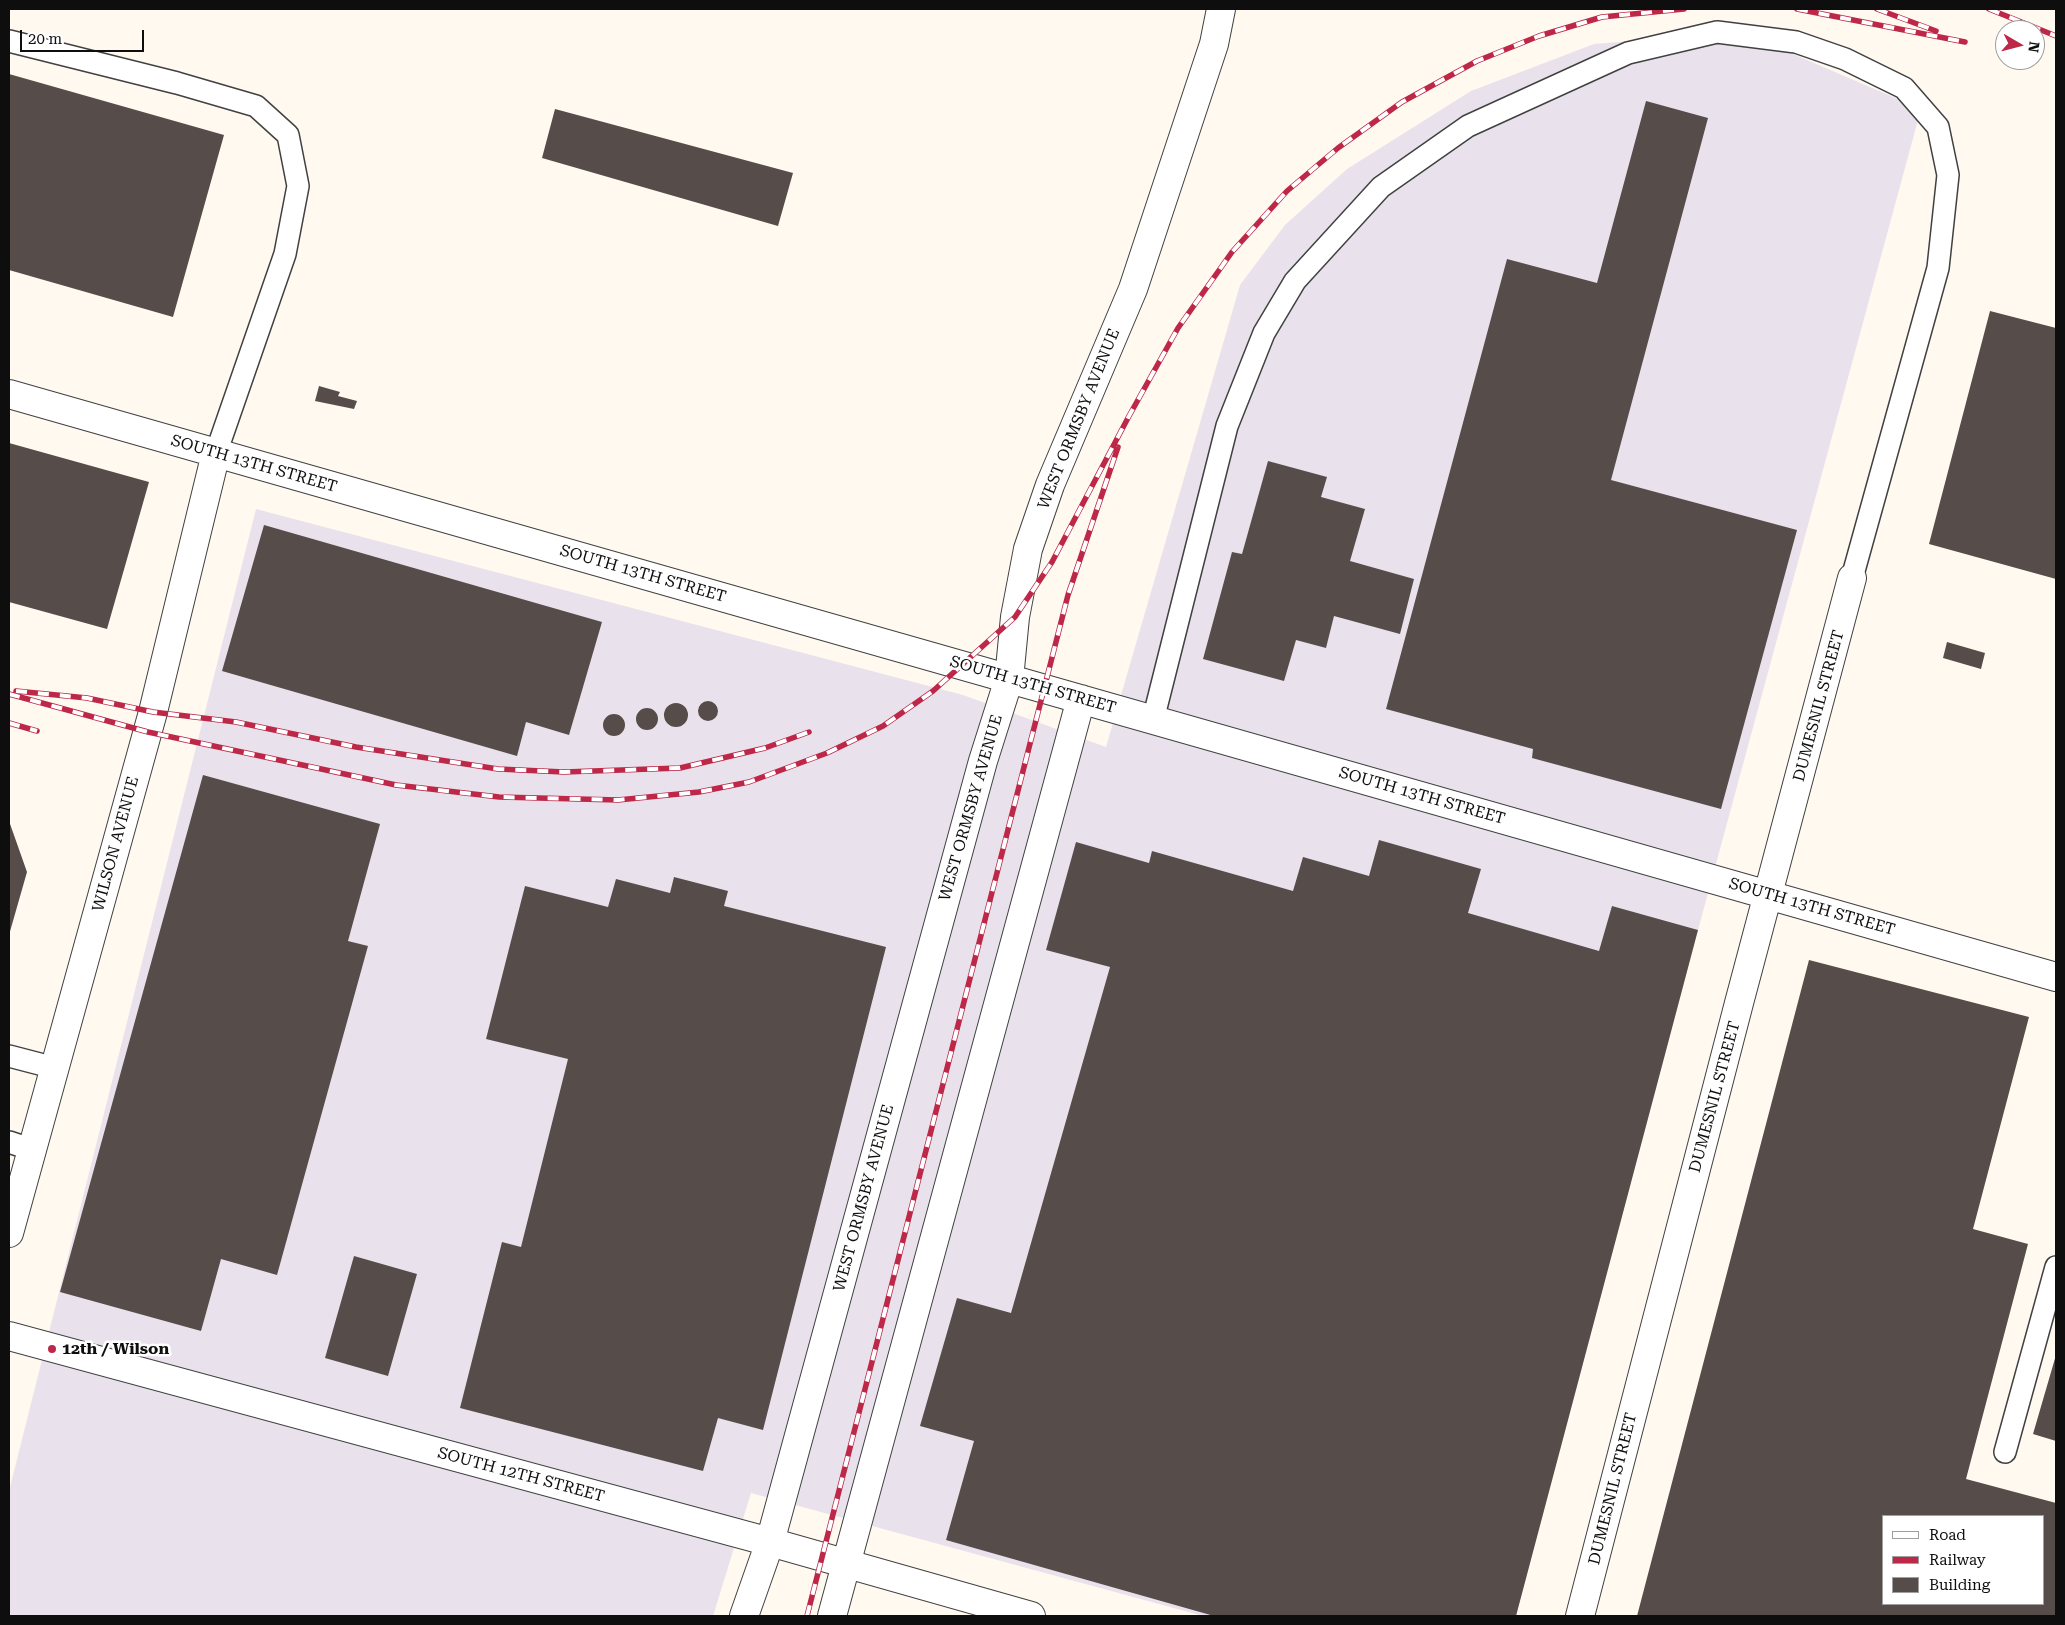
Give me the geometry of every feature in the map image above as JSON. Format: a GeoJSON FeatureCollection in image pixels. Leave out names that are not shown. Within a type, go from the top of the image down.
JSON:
{"type":"FeatureCollection","features":[{"type":"Feature","properties":{"kind":"street","name":"WEST ORMSBY AVENUE"},"geometry":{"type":"LineString","coordinates":[[744,1616],[770,1542],[982,761],[1009,679],[1015,617],[1028,549],[1050,485],[1133,289],[1214,44],[1221,9]]}},
{"type":"Feature","properties":{"kind":"street","name":"SOUTH 13TH STREET"},"geometry":{"type":"LineString","coordinates":[[9,394],[2056,977]]}},
{"type":"Feature","properties":{"kind":"street","name":"WILSON AVENUE"},"geometry":{"type":"LineString","coordinates":[[9,1233],[21,1146],[54,1068],[153,712],[216,453]]}},
{"type":"Feature","properties":{"kind":"street","name":"DUMESNIL STREET"},"geometry":{"type":"LineString","coordinates":[[1580,1616],[1852,578]]}},
{"type":"Feature","properties":{"kind":"street"},"geometry":{"type":"LineString","coordinates":[[832,1616],[1081,699]]}},
{"type":"Feature","properties":{"kind":"street","name":"SOUTH 12TH STREET"},"geometry":{"type":"LineString","coordinates":[[9,1336],[770,1542],[1031,1616]]}},
{"type":"Feature","properties":{"kind":"lane"},"geometry":{"type":"LineString","coordinates":[[1153,720],[1227,426],[1264,333],[1295,281],[1381,187],[1468,126],[1628,53],[1717,32],[1796,42],[1845,60],[1904,88],[1938,127],[1948,174],[1938,268],[1852,578]]}},
{"type":"Feature","properties":{"kind":"lane"},"geometry":{"type":"LineString","coordinates":[[9,41],[177,83],[256,106],[288,135],[298,186],[285,254],[216,453]]}},
{"type":"Feature","properties":{"kind":"lane"},"geometry":{"type":"LineString","coordinates":[[9,1056],[54,1068]]}},
{"type":"Feature","properties":{"kind":"lane"},"geometry":{"type":"LineString","coordinates":[[2005,1452],[2056,1267]]}},
{"type":"Feature","properties":{"kind":"shaded area"},"geometry":{"type":"Polygon","coordinates":[[[1742,32],[1921,109],[1698,930],[1516,1616],[1203,1616],[751,1493],[713,1616],[9,1616],[9,1491],[256,509],[963,695],[1106,747],[1240,285],[1285,225],[1347,169],[1471,91],[1594,44],[1742,32]]]}},
{"type":"Feature","properties":{"kind":"building"},"geometry":{"type":"Polygon","coordinates":[[[9,74],[224,135],[173,317],[9,270],[9,74]]]}},
{"type":"Feature","properties":{"kind":"building"},"geometry":{"type":"Polygon","coordinates":[[[1646,101],[1708,118],[1611,480],[1797,530],[1721,809],[1532,758],[1533,749],[1386,709],[1507,259],[1597,283],[1646,101]]]}},
{"type":"Feature","properties":{"kind":"building"},"geometry":{"type":"Polygon","coordinates":[[[555,109],[793,173],[778,226],[542,158],[555,109]]]}},
{"type":"Feature","properties":{"kind":"building"},"geometry":{"type":"Polygon","coordinates":[[[1990,311],[2056,328],[2056,579],[1929,544],[1990,311]]]}},
{"type":"Feature","properties":{"kind":"building"},"geometry":{"type":"Polygon","coordinates":[[[319,386],[340,392],[338,396],[357,401],[354,409],[315,401],[319,386]]]}},
{"type":"Feature","properties":{"kind":"building"},"geometry":{"type":"Polygon","coordinates":[[[9,443],[149,482],[107,629],[9,602],[9,443]]]}},
{"type":"Feature","properties":{"kind":"building"},"geometry":{"type":"Polygon","coordinates":[[[1268,461],[1327,477],[1321,497],[1365,509],[1350,561],[1414,579],[1400,634],[1334,616],[1326,648],[1296,640],[1284,681],[1203,659],[1232,552],[1242,554],[1268,461]]]}},
{"type":"Feature","properties":{"kind":"building"},"geometry":{"type":"Polygon","coordinates":[[[264,525],[602,622],[569,735],[526,722],[517,756],[222,671],[264,525]]]}},
{"type":"Feature","properties":{"kind":"building"},"geometry":{"type":"Polygon","coordinates":[[[1947,642],[1985,653],[1981,669],[1943,658],[1947,642]]]}},
{"type":"Feature","properties":{"kind":"building"},"geometry":{"type":"Polygon","coordinates":[[[708,701],[715,704],[718,711],[715,718],[708,721],[701,718],[698,711],[701,704],[708,701]]]}},
{"type":"Feature","properties":{"kind":"building"},"geometry":{"type":"Polygon","coordinates":[[[676,703],[681,704],[687,710],[687,720],[681,726],[676,727],[671,726],[665,720],[664,715],[665,710],[671,704],[676,703]]]}},
{"type":"Feature","properties":{"kind":"building"},"geometry":{"type":"Polygon","coordinates":[[[647,708],[655,711],[658,719],[655,727],[647,730],[639,727],[636,719],[639,711],[647,708]]]}},
{"type":"Feature","properties":{"kind":"building"},"geometry":{"type":"Polygon","coordinates":[[[614,714],[622,717],[625,725],[622,733],[614,736],[606,733],[603,725],[606,717],[614,714]]]}},
{"type":"Feature","properties":{"kind":"building"},"geometry":{"type":"Polygon","coordinates":[[[203,775],[380,824],[348,941],[368,946],[277,1275],[221,1259],[201,1331],[60,1292],[203,775]]]}},
{"type":"Feature","properties":{"kind":"building"},"geometry":{"type":"Polygon","coordinates":[[[9,821],[27,872],[9,935],[9,821]]]}},
{"type":"Feature","properties":{"kind":"building"},"geometry":{"type":"Polygon","coordinates":[[[1379,840],[1481,869],[1468,913],[1599,951],[1612,906],[1698,930],[1516,1616],[1214,1616],[946,1540],[974,1441],[920,1426],[957,1298],[1011,1313],[1110,967],[1046,950],[1076,842],[1149,863],[1152,851],[1293,891],[1303,857],[1369,876],[1379,840]]]}},
{"type":"Feature","properties":{"kind":"building"},"geometry":{"type":"Polygon","coordinates":[[[674,877],[728,891],[724,906],[886,947],[763,1430],[718,1418],[703,1471],[460,1408],[502,1242],[521,1247],[568,1059],[486,1039],[525,886],[608,907],[616,879],[670,893],[674,877]]]}},
{"type":"Feature","properties":{"kind":"building"},"geometry":{"type":"Polygon","coordinates":[[[1809,960],[2029,1017],[1973,1229],[2028,1244],[1966,1479],[2056,1503],[2056,1616],[1637,1616],[1809,960]]]}},
{"type":"Feature","properties":{"kind":"building"},"geometry":{"type":"Polygon","coordinates":[[[354,1256],[417,1274],[388,1376],[325,1358],[354,1256]]]}},
{"type":"Feature","properties":{"kind":"building"},"geometry":{"type":"Polygon","coordinates":[[[2056,1355],[2056,1441],[2033,1434],[2056,1355]]]}},
{"type":"Feature","properties":{"kind":"railway"},"geometry":{"type":"LineString","coordinates":[[9,694],[148,732],[396,785],[499,797],[618,800],[699,792],[749,782],[827,753],[883,726],[933,691],[1015,617],[1052,562],[1178,328],[1232,252],[1287,191],[1338,148],[1402,102],[1477,61],[1539,36],[1602,17],[1684,9]]}},
{"type":"Feature","properties":{"kind":"railway"},"geometry":{"type":"LineString","coordinates":[[1797,9],[1965,42]]}},
{"type":"Feature","properties":{"kind":"railway"},"geometry":{"type":"LineString","coordinates":[[1877,9],[1936,31]]}},
{"type":"Feature","properties":{"kind":"railway"},"geometry":{"type":"LineString","coordinates":[[1989,9],[2056,36]]}},
{"type":"Feature","properties":{"kind":"railway"},"geometry":{"type":"LineString","coordinates":[[807,1616],[1068,595],[1118,447]]}},
{"type":"Feature","properties":{"kind":"railway"},"geometry":{"type":"LineString","coordinates":[[16,691],[87,698],[153,712],[236,722],[356,747],[498,769],[564,772],[680,768],[765,748],[809,732]]}},
{"type":"Feature","properties":{"kind":"railway"},"geometry":{"type":"LineString","coordinates":[[9,723],[37,731]]}},
{"type":"Feature","properties":{"kind":"place","name":"12th / Wilson"},"geometry":{"type":"Point","coordinates":[52,1349]}}]}
